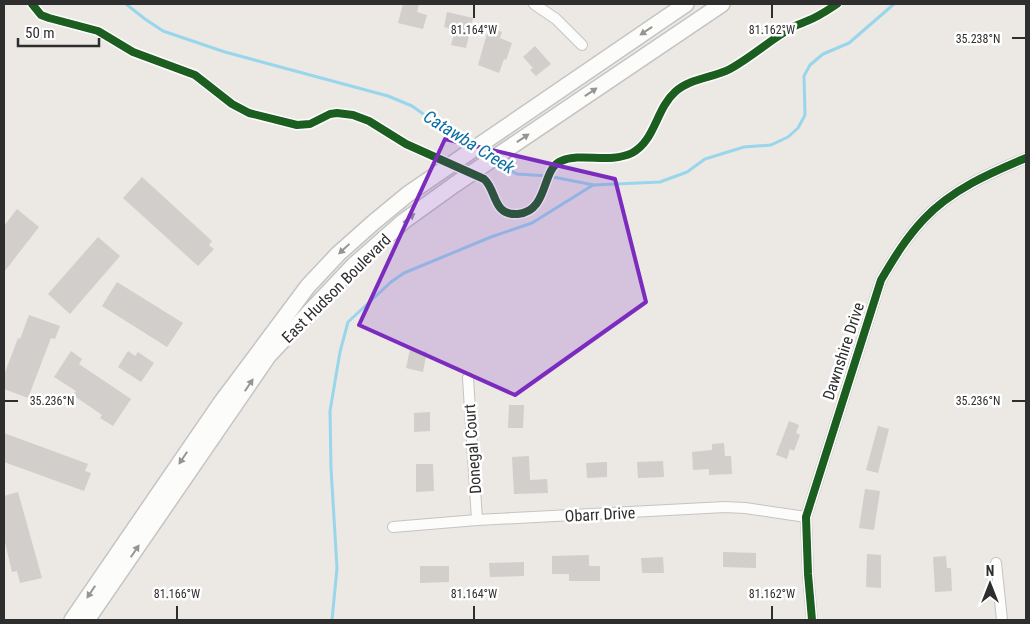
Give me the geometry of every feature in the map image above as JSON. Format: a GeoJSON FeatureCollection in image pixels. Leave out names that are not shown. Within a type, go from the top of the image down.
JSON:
{"type":"FeatureCollection","features":[{"type":"Feature","properties":{"kind":"main road","name":"East Hudson Boulevard"},"geometry":{"type":"LineString","coordinates":[[87,620],[216,422],[308,286],[338,254],[408,194],[686,4]]}},
{"type":"Feature","properties":{"kind":"main road","name":"East Hudson Boulevard"},"geometry":{"type":"LineString","coordinates":[[72,620],[216,422],[270,355],[354,265],[404,222],[454,185],[722,4]]}},
{"type":"Feature","properties":{"kind":"street"},"geometry":{"type":"LineString","coordinates":[[534,4],[556,19],[582,45]]}},
{"type":"Feature","properties":{"kind":"street","name":"Dawnshire Drive"},"geometry":{"type":"LineString","coordinates":[[812,620],[806,517],[873,302],[882,280],[897,252],[925,218],[957,192],[1000,169],[1026,158]]}},
{"type":"Feature","properties":{"kind":"street","name":"Donegal Court"},"geometry":{"type":"LineString","coordinates":[[468,378],[477,520]]}},
{"type":"Feature","properties":{"kind":"street","name":"Obarr Drive"},"geometry":{"type":"LineString","coordinates":[[393,527],[477,520],[725,507],[806,517]]}},
{"type":"Feature","properties":{"kind":"street"},"geometry":{"type":"LineString","coordinates":[[996,563],[1002,620]]}},
{"type":"Feature","properties":{"kind":"highlighted area"},"geometry":{"type":"Polygon","coordinates":[[[445,139],[615,179],[646,302],[515,395],[359,325],[445,139]]]}},
{"type":"Feature","properties":{"kind":"building"},"geometry":{"type":"Polygon","coordinates":[[[403,4],[419,4],[417,12],[427,15],[423,29],[398,23],[403,4]]]}},
{"type":"Feature","properties":{"kind":"building"},"geometry":{"type":"Polygon","coordinates":[[[447,12],[473,18],[466,48],[451,45],[455,30],[444,27],[447,12]]]}},
{"type":"Feature","properties":{"kind":"building"},"geometry":{"type":"Polygon","coordinates":[[[489,27],[502,32],[500,38],[512,43],[499,73],[478,65],[489,27]]]}},
{"type":"Feature","properties":{"kind":"building"},"geometry":{"type":"Polygon","coordinates":[[[535,46],[551,64],[536,76],[530,70],[533,68],[523,57],[535,46]]]}},
{"type":"Feature","properties":{"kind":"building"},"geometry":{"type":"Polygon","coordinates":[[[142,177],[212,241],[209,245],[214,249],[198,266],[123,198],[142,177]]]}},
{"type":"Feature","properties":{"kind":"building"},"geometry":{"type":"Polygon","coordinates":[[[17,209],[39,227],[4,272],[4,226],[17,209]]]}},
{"type":"Feature","properties":{"kind":"building"},"geometry":{"type":"Polygon","coordinates":[[[98,237],[120,256],[70,314],[48,294],[98,237]]]}},
{"type":"Feature","properties":{"kind":"building"},"geometry":{"type":"Polygon","coordinates":[[[117,282],[183,323],[167,347],[102,306],[117,282]]]}},
{"type":"Feature","properties":{"kind":"building"},"geometry":{"type":"Polygon","coordinates":[[[29,315],[60,326],[55,339],[51,338],[28,398],[4,389],[4,375],[29,315]]]}},
{"type":"Feature","properties":{"kind":"building"},"geometry":{"type":"Polygon","coordinates":[[[410,349],[427,352],[423,372],[406,368],[410,349]]]}},
{"type":"Feature","properties":{"kind":"building"},"geometry":{"type":"Polygon","coordinates":[[[71,351],[82,359],[79,364],[131,399],[113,426],[100,418],[102,415],[73,395],[76,391],[54,377],[71,351]]]}},
{"type":"Feature","properties":{"kind":"building"},"geometry":{"type":"Polygon","coordinates":[[[128,351],[135,356],[138,352],[154,363],[141,382],[118,367],[128,351]]]}},
{"type":"Feature","properties":{"kind":"building"},"geometry":{"type":"Polygon","coordinates":[[[509,405],[524,405],[523,428],[508,428],[509,405]]]}},
{"type":"Feature","properties":{"kind":"building"},"geometry":{"type":"Polygon","coordinates":[[[430,412],[430,431],[414,432],[414,413],[430,412]]]}},
{"type":"Feature","properties":{"kind":"building"},"geometry":{"type":"Polygon","coordinates":[[[789,421],[799,425],[796,433],[800,435],[794,451],[790,449],[787,459],[776,455],[789,421]]]}},
{"type":"Feature","properties":{"kind":"building"},"geometry":{"type":"Polygon","coordinates":[[[878,426],[889,429],[878,473],[866,470],[878,426]]]}},
{"type":"Feature","properties":{"kind":"building"},"geometry":{"type":"Polygon","coordinates":[[[4,433],[88,464],[85,471],[91,473],[84,491],[4,462],[4,433]]]}},
{"type":"Feature","properties":{"kind":"building"},"geometry":{"type":"Polygon","coordinates":[[[724,443],[725,456],[731,456],[732,474],[709,475],[709,469],[693,470],[692,452],[712,450],[712,444],[724,443]]]}},
{"type":"Feature","properties":{"kind":"building"},"geometry":{"type":"Polygon","coordinates":[[[529,456],[530,480],[547,479],[548,493],[514,494],[512,457],[529,456]]]}},
{"type":"Feature","properties":{"kind":"building"},"geometry":{"type":"Polygon","coordinates":[[[663,461],[664,477],[638,478],[637,462],[663,461]]]}},
{"type":"Feature","properties":{"kind":"building"},"geometry":{"type":"Polygon","coordinates":[[[607,462],[607,477],[587,478],[586,463],[607,462]]]}},
{"type":"Feature","properties":{"kind":"building"},"geometry":{"type":"Polygon","coordinates":[[[416,464],[433,464],[434,491],[416,492],[416,464]]]}},
{"type":"Feature","properties":{"kind":"building"},"geometry":{"type":"Polygon","coordinates":[[[865,489],[880,491],[874,530],[859,528],[865,489]]]}},
{"type":"Feature","properties":{"kind":"building"},"geometry":{"type":"Polygon","coordinates":[[[18,492],[42,578],[20,583],[17,571],[12,572],[4,538],[4,496],[18,492]]]}},
{"type":"Feature","properties":{"kind":"building"},"geometry":{"type":"Polygon","coordinates":[[[723,552],[756,553],[756,568],[723,567],[723,552]]]}},
{"type":"Feature","properties":{"kind":"building"},"geometry":{"type":"Polygon","coordinates":[[[867,554],[881,555],[881,588],[866,587],[867,554]]]}},
{"type":"Feature","properties":{"kind":"building"},"geometry":{"type":"Polygon","coordinates":[[[589,555],[589,566],[600,566],[600,581],[569,581],[569,574],[552,574],[552,556],[589,555]]]}},
{"type":"Feature","properties":{"kind":"building"},"geometry":{"type":"Polygon","coordinates":[[[946,556],[947,568],[951,568],[952,591],[935,592],[933,557],[946,556]]]}},
{"type":"Feature","properties":{"kind":"building"},"geometry":{"type":"Polygon","coordinates":[[[663,557],[664,573],[642,573],[641,558],[663,557]]]}},
{"type":"Feature","properties":{"kind":"building"},"geometry":{"type":"Polygon","coordinates":[[[524,562],[524,576],[490,577],[489,563],[524,562]]]}},
{"type":"Feature","properties":{"kind":"building"},"geometry":{"type":"Polygon","coordinates":[[[420,566],[449,566],[449,582],[420,583],[420,566]]]}},
{"type":"Feature","properties":{"kind":"waterway","name":"Catawba Creek"},"geometry":{"type":"LineString","coordinates":[[126,4],[163,31],[225,52],[388,96],[412,106],[469,146]]}},
{"type":"Feature","properties":{"kind":"waterway","name":"Catawba Creek"},"geometry":{"type":"LineString","coordinates":[[495,163],[517,174],[548,176],[594,185],[660,182],[687,172],[705,159],[744,147],[771,145],[788,137],[798,128],[805,115],[804,76],[810,65],[823,54],[849,43],[894,4]]}},
{"type":"Feature","properties":{"kind":"waterway"},"geometry":{"type":"LineString","coordinates":[[332,620],[337,568],[331,468],[330,411],[340,352],[348,322],[391,282],[404,273],[491,237],[532,223],[593,185]]}},
{"type":"Feature","properties":{"kind":"cycle path"},"geometry":{"type":"LineString","coordinates":[[32,4],[41,15],[98,31],[133,52],[195,75],[232,104],[249,113],[297,125],[310,124],[330,114],[337,113],[353,115],[369,121],[406,144],[484,179],[499,207],[510,214],[528,211],[535,206],[550,172],[561,161],[578,158],[614,158],[632,153],[646,141],[669,99],[681,87],[730,69],[785,32],[837,4]]}},
{"type":"Feature","properties":{"kind":"cycle path"},"geometry":{"type":"LineString","coordinates":[[812,620],[806,517],[881,280],[918,226],[946,199],[972,183],[1026,158]]}}]}
